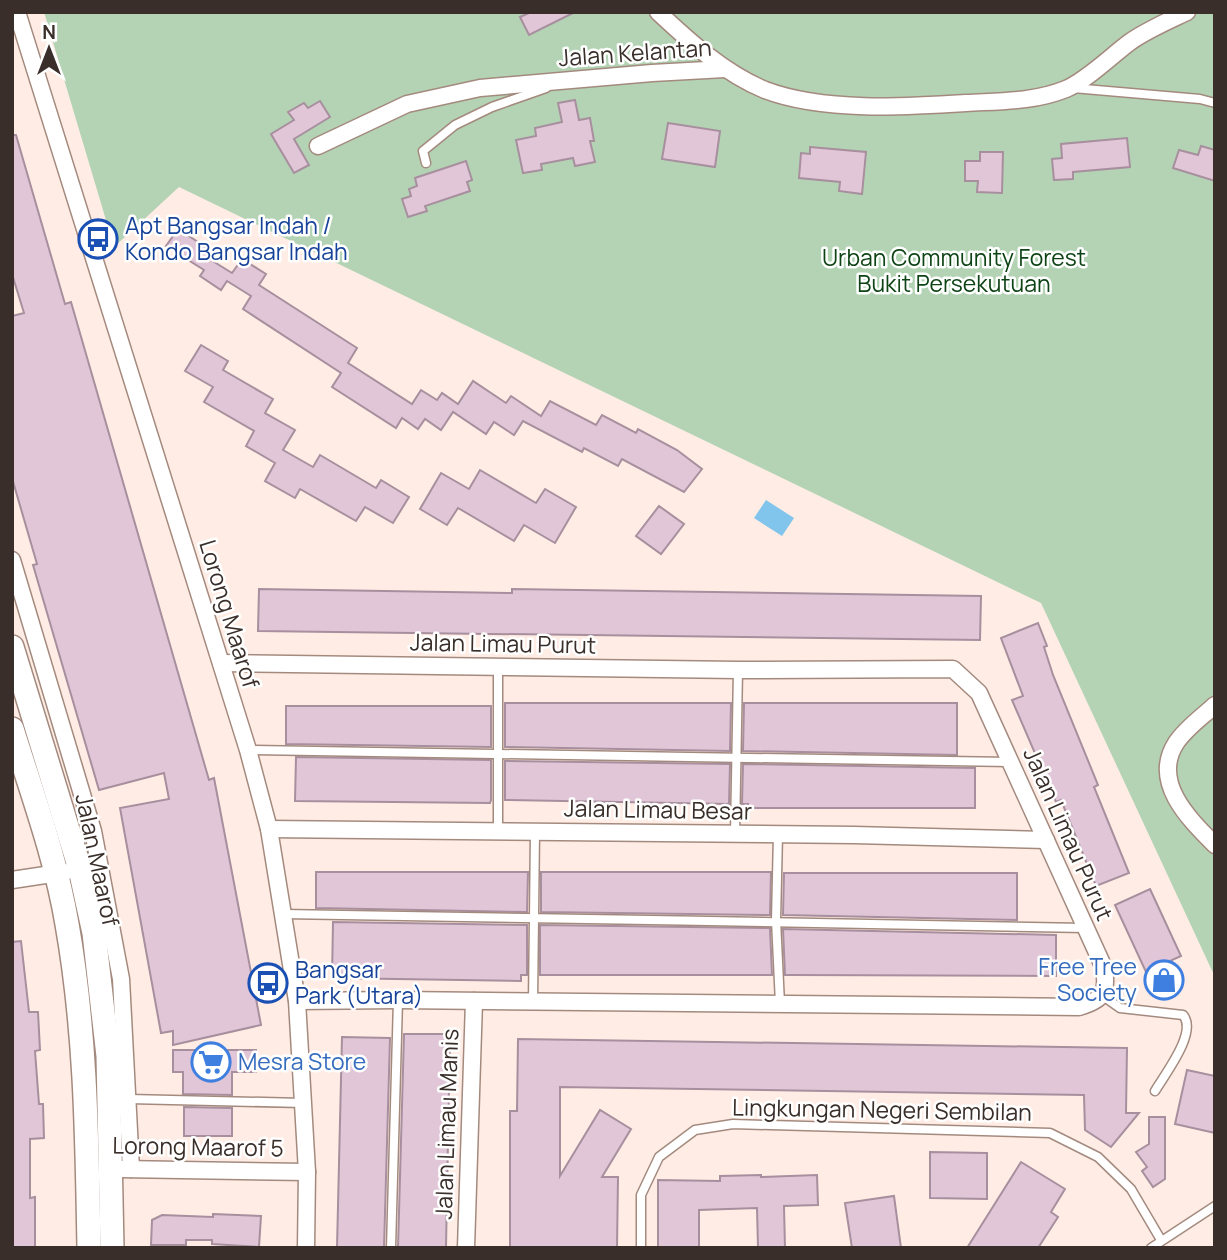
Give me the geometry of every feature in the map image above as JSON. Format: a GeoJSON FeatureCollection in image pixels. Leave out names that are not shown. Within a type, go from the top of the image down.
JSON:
{"type":"FeatureCollection","features":[{"type":"Feature","properties":{"kind":"main road","name":"Jalan Maarof"},"geometry":{"type":"LineString","coordinates":[[12,647],[80,869],[94,933],[108,1056],[112,1248]]}},
{"type":"Feature","properties":{"kind":"main road","name":"Jalan Maarof"},"geometry":{"type":"LineString","coordinates":[[12,729],[57,874],[67,924],[84,1058],[110,1168],[89,1248]]}},
{"type":"Feature","properties":{"kind":"street"},"geometry":{"type":"LineString","coordinates":[[12,14],[17,12]]}},
{"type":"Feature","properties":{"kind":"street","name":"Lorong Maarof"},"geometry":{"type":"LineString","coordinates":[[17,12],[248,750],[270,829],[297,1001],[307,1172],[306,1248]]}},
{"type":"Feature","properties":{"kind":"street"},"geometry":{"type":"LineString","coordinates":[[658,12],[687,40],[726,69]]}},
{"type":"Feature","properties":{"kind":"street","name":"Jalan Kelantan"},"geometry":{"type":"LineString","coordinates":[[318,146],[407,104],[480,88],[726,69],[766,90],[819,103],[923,106],[1024,100],[1070,87],[1133,40],[1187,12]]}},
{"type":"Feature","properties":{"kind":"street","name":"Jalan Maarof"},"geometry":{"type":"LineString","coordinates":[[12,560],[93,831],[121,979],[129,1099],[110,1168]]}},
{"type":"Feature","properties":{"kind":"street","name":"Jalan Limau Purut"},"geometry":{"type":"LineString","coordinates":[[221,663],[738,670],[953,669],[979,693],[1104,968],[1107,982],[1103,996]]}},
{"type":"Feature","properties":{"kind":"street"},"geometry":{"type":"LineString","coordinates":[[1215,705],[1181,737],[1168,765],[1174,796],[1193,824],[1215,845]]}},
{"type":"Feature","properties":{"kind":"street","name":"Jalan Limau Besar"},"geometry":{"type":"LineString","coordinates":[[270,829],[778,834],[1046,840]]}},
{"type":"Feature","properties":{"kind":"street"},"geometry":{"type":"LineString","coordinates":[[12,880],[80,869]]}},
{"type":"Feature","properties":{"kind":"street"},"geometry":{"type":"LineString","coordinates":[[297,1001],[1079,1007],[1093,1003],[1103,996]]}},
{"type":"Feature","properties":{"kind":"street","name":"Jalan Limau Manis"},"geometry":{"type":"LineString","coordinates":[[466,1248],[474,1001]]}},
{"type":"Feature","properties":{"kind":"street","name":"Lorong Maarof 5"},"geometry":{"type":"LineString","coordinates":[[110,1168],[307,1172]]}},
{"type":"Feature","properties":{"kind":"lane"},"geometry":{"type":"LineString","coordinates":[[426,163],[423,151],[455,125],[492,107],[569,80]]}},
{"type":"Feature","properties":{"kind":"lane"},"geometry":{"type":"LineString","coordinates":[[1070,87],[1200,99],[1215,103]]}},
{"type":"Feature","properties":{"kind":"lane"},"geometry":{"type":"LineString","coordinates":[[498,666],[498,831]]}},
{"type":"Feature","properties":{"kind":"lane"},"geometry":{"type":"LineString","coordinates":[[735,834],[738,670]]}},
{"type":"Feature","properties":{"kind":"lane"},"geometry":{"type":"LineString","coordinates":[[248,750],[1010,762]]}},
{"type":"Feature","properties":{"kind":"lane"},"geometry":{"type":"LineString","coordinates":[[533,1002],[535,831]]}},
{"type":"Feature","properties":{"kind":"lane"},"geometry":{"type":"LineString","coordinates":[[778,834],[776,920],[780,1004]]}},
{"type":"Feature","properties":{"kind":"lane"},"geometry":{"type":"LineString","coordinates":[[282,914],[534,920],[776,920],[1085,928]]}},
{"type":"Feature","properties":{"kind":"lane"},"geometry":{"type":"LineString","coordinates":[[1103,996],[1120,1007],[1183,1015],[1186,1019],[1188,1027],[1185,1040],[1155,1091]]}},
{"type":"Feature","properties":{"kind":"lane"},"geometry":{"type":"LineString","coordinates":[[391,1248],[398,1000]]}},
{"type":"Feature","properties":{"kind":"lane"},"geometry":{"type":"LineString","coordinates":[[129,1099],[303,1102]]}},
{"type":"Feature","properties":{"kind":"lane","name":"Lingkungan Negeri Sembilan"},"geometry":{"type":"LineString","coordinates":[[641,1248],[640,1195],[659,1157],[695,1130],[733,1124],[1050,1133],[1098,1157],[1130,1189],[1161,1240]]}},
{"type":"Feature","properties":{"kind":"lane"},"geometry":{"type":"LineString","coordinates":[[1151,1248],[1215,1206]]}},
{"type":"Feature","properties":{"kind":"green space","name":"Urban Community Forest Bukit Persekutuan"},"geometry":{"type":"Polygon","coordinates":[[[44,12],[1215,12],[1215,977],[1041,603],[179,187],[114,247],[44,12]]]}},
{"type":"Feature","properties":{"kind":"water"},"geometry":{"type":"Polygon","coordinates":[[[766,500],[794,518],[782,536],[754,518],[766,500]]]}},
{"type":"Feature","properties":{"kind":"building"},"geometry":{"type":"Polygon","coordinates":[[[531,12],[575,12],[529,35],[520,17],[531,12]]]}},
{"type":"Feature","properties":{"kind":"building"},"geometry":{"type":"Polygon","coordinates":[[[575,100],[579,120],[590,118],[594,141],[590,141],[595,162],[575,166],[573,158],[541,164],[542,170],[523,173],[516,140],[536,136],[535,128],[562,122],[558,103],[575,100]]]}},
{"type":"Feature","properties":{"kind":"building"},"geometry":{"type":"Polygon","coordinates":[[[320,101],[330,117],[294,139],[309,165],[294,173],[271,134],[294,120],[288,112],[304,103],[308,108],[320,101]]]}},
{"type":"Feature","properties":{"kind":"building"},"geometry":{"type":"Polygon","coordinates":[[[668,123],[720,131],[715,167],[662,159],[668,123]]]}},
{"type":"Feature","properties":{"kind":"building"},"geometry":{"type":"Polygon","coordinates":[[[12,135],[16,135],[65,304],[71,302],[209,780],[214,778],[261,1025],[173,1045],[173,1031],[161,1033],[120,808],[169,799],[164,773],[99,790],[33,565],[37,564],[12,478],[12,316],[24,313],[12,274],[12,135]]]}},
{"type":"Feature","properties":{"kind":"building"},"geometry":{"type":"Polygon","coordinates":[[[1127,138],[1130,167],[1073,172],[1073,179],[1054,180],[1052,159],[1062,158],[1061,144],[1127,138]]]}},
{"type":"Feature","properties":{"kind":"building"},"geometry":{"type":"Polygon","coordinates":[[[1201,146],[1215,150],[1215,181],[1173,168],[1179,150],[1198,155],[1201,146]]]}},
{"type":"Feature","properties":{"kind":"building"},"geometry":{"type":"Polygon","coordinates":[[[810,147],[866,152],[862,194],[839,191],[840,182],[799,178],[801,153],[810,154],[810,147]]]}},
{"type":"Feature","properties":{"kind":"building"},"geometry":{"type":"Polygon","coordinates":[[[980,152],[1003,152],[1002,193],[977,192],[978,181],[965,181],[965,161],[980,161],[980,152]]]}},
{"type":"Feature","properties":{"kind":"building"},"geometry":{"type":"Polygon","coordinates":[[[466,161],[472,180],[467,182],[470,191],[425,206],[427,211],[408,217],[402,199],[411,196],[409,189],[417,186],[415,178],[466,161]]]}},
{"type":"Feature","properties":{"kind":"building"},"geometry":{"type":"Polygon","coordinates":[[[178,229],[215,253],[211,260],[232,273],[242,259],[266,274],[259,285],[357,348],[348,363],[412,404],[421,390],[437,400],[442,393],[458,404],[473,381],[506,403],[511,396],[541,416],[550,401],[596,425],[602,415],[636,433],[638,429],[677,450],[702,469],[684,492],[622,459],[618,466],[584,448],[582,452],[523,421],[514,435],[494,422],[486,434],[453,412],[441,430],[425,419],[418,429],[402,418],[396,428],[332,387],[341,373],[243,309],[251,296],[227,281],[221,290],[200,276],[204,270],[166,246],[178,229]]]}},
{"type":"Feature","properties":{"kind":"building"},"geometry":{"type":"Polygon","coordinates":[[[201,345],[228,361],[223,370],[273,399],[265,413],[295,430],[283,450],[313,467],[320,455],[376,488],[381,480],[409,497],[393,523],[365,507],[356,521],[300,489],[295,498],[265,481],[275,463],[246,446],[254,431],[204,402],[213,387],[185,371],[201,345]]]}},
{"type":"Feature","properties":{"kind":"building"},"geometry":{"type":"Polygon","coordinates":[[[480,470],[536,503],[545,489],[576,507],[555,543],[524,525],[514,541],[458,508],[447,525],[420,509],[441,473],[469,489],[480,470]]]}},
{"type":"Feature","properties":{"kind":"building"},"geometry":{"type":"Polygon","coordinates":[[[659,506],[684,524],[661,554],[636,536],[659,506]]]}},
{"type":"Feature","properties":{"kind":"building"},"geometry":{"type":"Polygon","coordinates":[[[259,589],[512,593],[512,589],[981,596],[980,640],[258,631],[259,589]]]}},
{"type":"Feature","properties":{"kind":"building"},"geometry":{"type":"Polygon","coordinates":[[[1038,623],[1047,646],[1044,647],[1053,675],[1098,785],[1094,787],[1129,873],[1096,886],[1061,800],[1056,802],[1012,700],[1023,696],[1001,638],[1038,623]]]}},
{"type":"Feature","properties":{"kind":"building"},"geometry":{"type":"Polygon","coordinates":[[[505,703],[731,703],[730,751],[505,747],[505,703]]]}},
{"type":"Feature","properties":{"kind":"building"},"geometry":{"type":"Polygon","coordinates":[[[744,703],[957,703],[957,755],[743,751],[744,703]]]}},
{"type":"Feature","properties":{"kind":"building"},"geometry":{"type":"Polygon","coordinates":[[[286,706],[491,706],[491,747],[286,744],[286,706]]]}},
{"type":"Feature","properties":{"kind":"building"},"geometry":{"type":"Polygon","coordinates":[[[296,757],[491,760],[491,800],[490,803],[295,801],[296,757]]]}},
{"type":"Feature","properties":{"kind":"building"},"geometry":{"type":"Polygon","coordinates":[[[505,761],[730,764],[729,804],[505,800],[505,761]]]}},
{"type":"Feature","properties":{"kind":"building"},"geometry":{"type":"Polygon","coordinates":[[[743,764],[975,768],[975,808],[748,808],[748,804],[742,804],[743,764]]]}},
{"type":"Feature","properties":{"kind":"building"},"geometry":{"type":"Polygon","coordinates":[[[316,872],[528,872],[527,912],[316,908],[316,872]]]}},
{"type":"Feature","properties":{"kind":"building"},"geometry":{"type":"Polygon","coordinates":[[[541,872],[771,872],[770,915],[541,912],[541,872]]]}},
{"type":"Feature","properties":{"kind":"building"},"geometry":{"type":"Polygon","coordinates":[[[784,873],[1017,873],[1017,920],[783,915],[784,873]]]}},
{"type":"Feature","properties":{"kind":"building"},"geometry":{"type":"Polygon","coordinates":[[[1150,889],[1181,956],[1146,972],[1115,905],[1150,889]]]}},
{"type":"Feature","properties":{"kind":"building"},"geometry":{"type":"Polygon","coordinates":[[[333,922],[527,925],[527,975],[521,975],[521,981],[332,978],[333,922]]]}},
{"type":"Feature","properties":{"kind":"building"},"geometry":{"type":"Polygon","coordinates":[[[540,925],[770,928],[772,975],[540,975],[540,925]]]}},
{"type":"Feature","properties":{"kind":"building"},"geometry":{"type":"Polygon","coordinates":[[[783,929],[1056,935],[1056,976],[785,975],[783,929]]]}},
{"type":"Feature","properties":{"kind":"building"},"geometry":{"type":"Polygon","coordinates":[[[21,941],[29,1012],[38,1012],[40,1050],[35,1051],[39,1104],[43,1104],[44,1138],[30,1139],[30,1198],[35,1197],[35,1248],[12,1248],[12,942],[21,941]]]}},
{"type":"Feature","properties":{"kind":"building"},"geometry":{"type":"Polygon","coordinates":[[[404,1034],[450,1034],[446,1248],[398,1248],[404,1034]]]}},
{"type":"Feature","properties":{"kind":"building"},"geometry":{"type":"Polygon","coordinates":[[[342,1037],[390,1038],[384,1248],[337,1248],[342,1037]]]}},
{"type":"Feature","properties":{"kind":"building"},"geometry":{"type":"Polygon","coordinates":[[[518,1039],[1127,1048],[1126,1113],[1139,1113],[1111,1147],[1085,1130],[1084,1095],[560,1087],[560,1176],[600,1110],[631,1129],[602,1177],[618,1177],[617,1248],[510,1248],[510,1111],[517,1111],[518,1039]]]}},
{"type":"Feature","properties":{"kind":"building"},"geometry":{"type":"Polygon","coordinates":[[[173,1050],[256,1050],[256,1072],[232,1072],[232,1095],[183,1094],[183,1072],[173,1072],[173,1050]]]}},
{"type":"Feature","properties":{"kind":"building"},"geometry":{"type":"Polygon","coordinates":[[[1187,1070],[1215,1076],[1215,1133],[1175,1124],[1187,1070]]]}},
{"type":"Feature","properties":{"kind":"building"},"geometry":{"type":"Polygon","coordinates":[[[184,1107],[232,1108],[232,1136],[184,1136],[184,1107]]]}},
{"type":"Feature","properties":{"kind":"building"},"geometry":{"type":"Polygon","coordinates":[[[1149,1117],[1165,1117],[1165,1179],[1153,1187],[1142,1171],[1147,1167],[1136,1152],[1149,1144],[1149,1117]]]}},
{"type":"Feature","properties":{"kind":"building"},"geometry":{"type":"Polygon","coordinates":[[[930,1152],[987,1153],[987,1199],[930,1198],[930,1152]]]}},
{"type":"Feature","properties":{"kind":"building"},"geometry":{"type":"Polygon","coordinates":[[[1021,1162],[1065,1189],[1051,1212],[1058,1217],[1038,1248],[967,1248],[1021,1162]]]}},
{"type":"Feature","properties":{"kind":"building"},"geometry":{"type":"Polygon","coordinates":[[[817,1175],[818,1205],[784,1206],[785,1248],[758,1248],[757,1208],[699,1210],[699,1248],[658,1248],[658,1180],[720,1181],[720,1176],[817,1175]]]}},
{"type":"Feature","properties":{"kind":"building"},"geometry":{"type":"Polygon","coordinates":[[[894,1196],[901,1248],[852,1248],[845,1203],[894,1196]]]}},
{"type":"Feature","properties":{"kind":"building"},"geometry":{"type":"Polygon","coordinates":[[[213,1214],[261,1216],[259,1247],[212,1244],[212,1240],[186,1240],[186,1245],[151,1245],[152,1220],[162,1215],[213,1217],[213,1214]]]}},
{"type":"Feature","properties":{"kind":"place","name":"Apt Bangsar Indah / Kondo Bangsar Indah"},"geometry":{"type":"Point","coordinates":[98,239]}},
{"type":"Feature","properties":{"kind":"place","name":"Free Tree Society"},"geometry":{"type":"Point","coordinates":[1164,980]}},
{"type":"Feature","properties":{"kind":"place","name":"Bangsar Park (Utara)"},"geometry":{"type":"Point","coordinates":[268,983]}},
{"type":"Feature","properties":{"kind":"place","name":"Mesra Store"},"geometry":{"type":"Point","coordinates":[211,1062]}}]}
